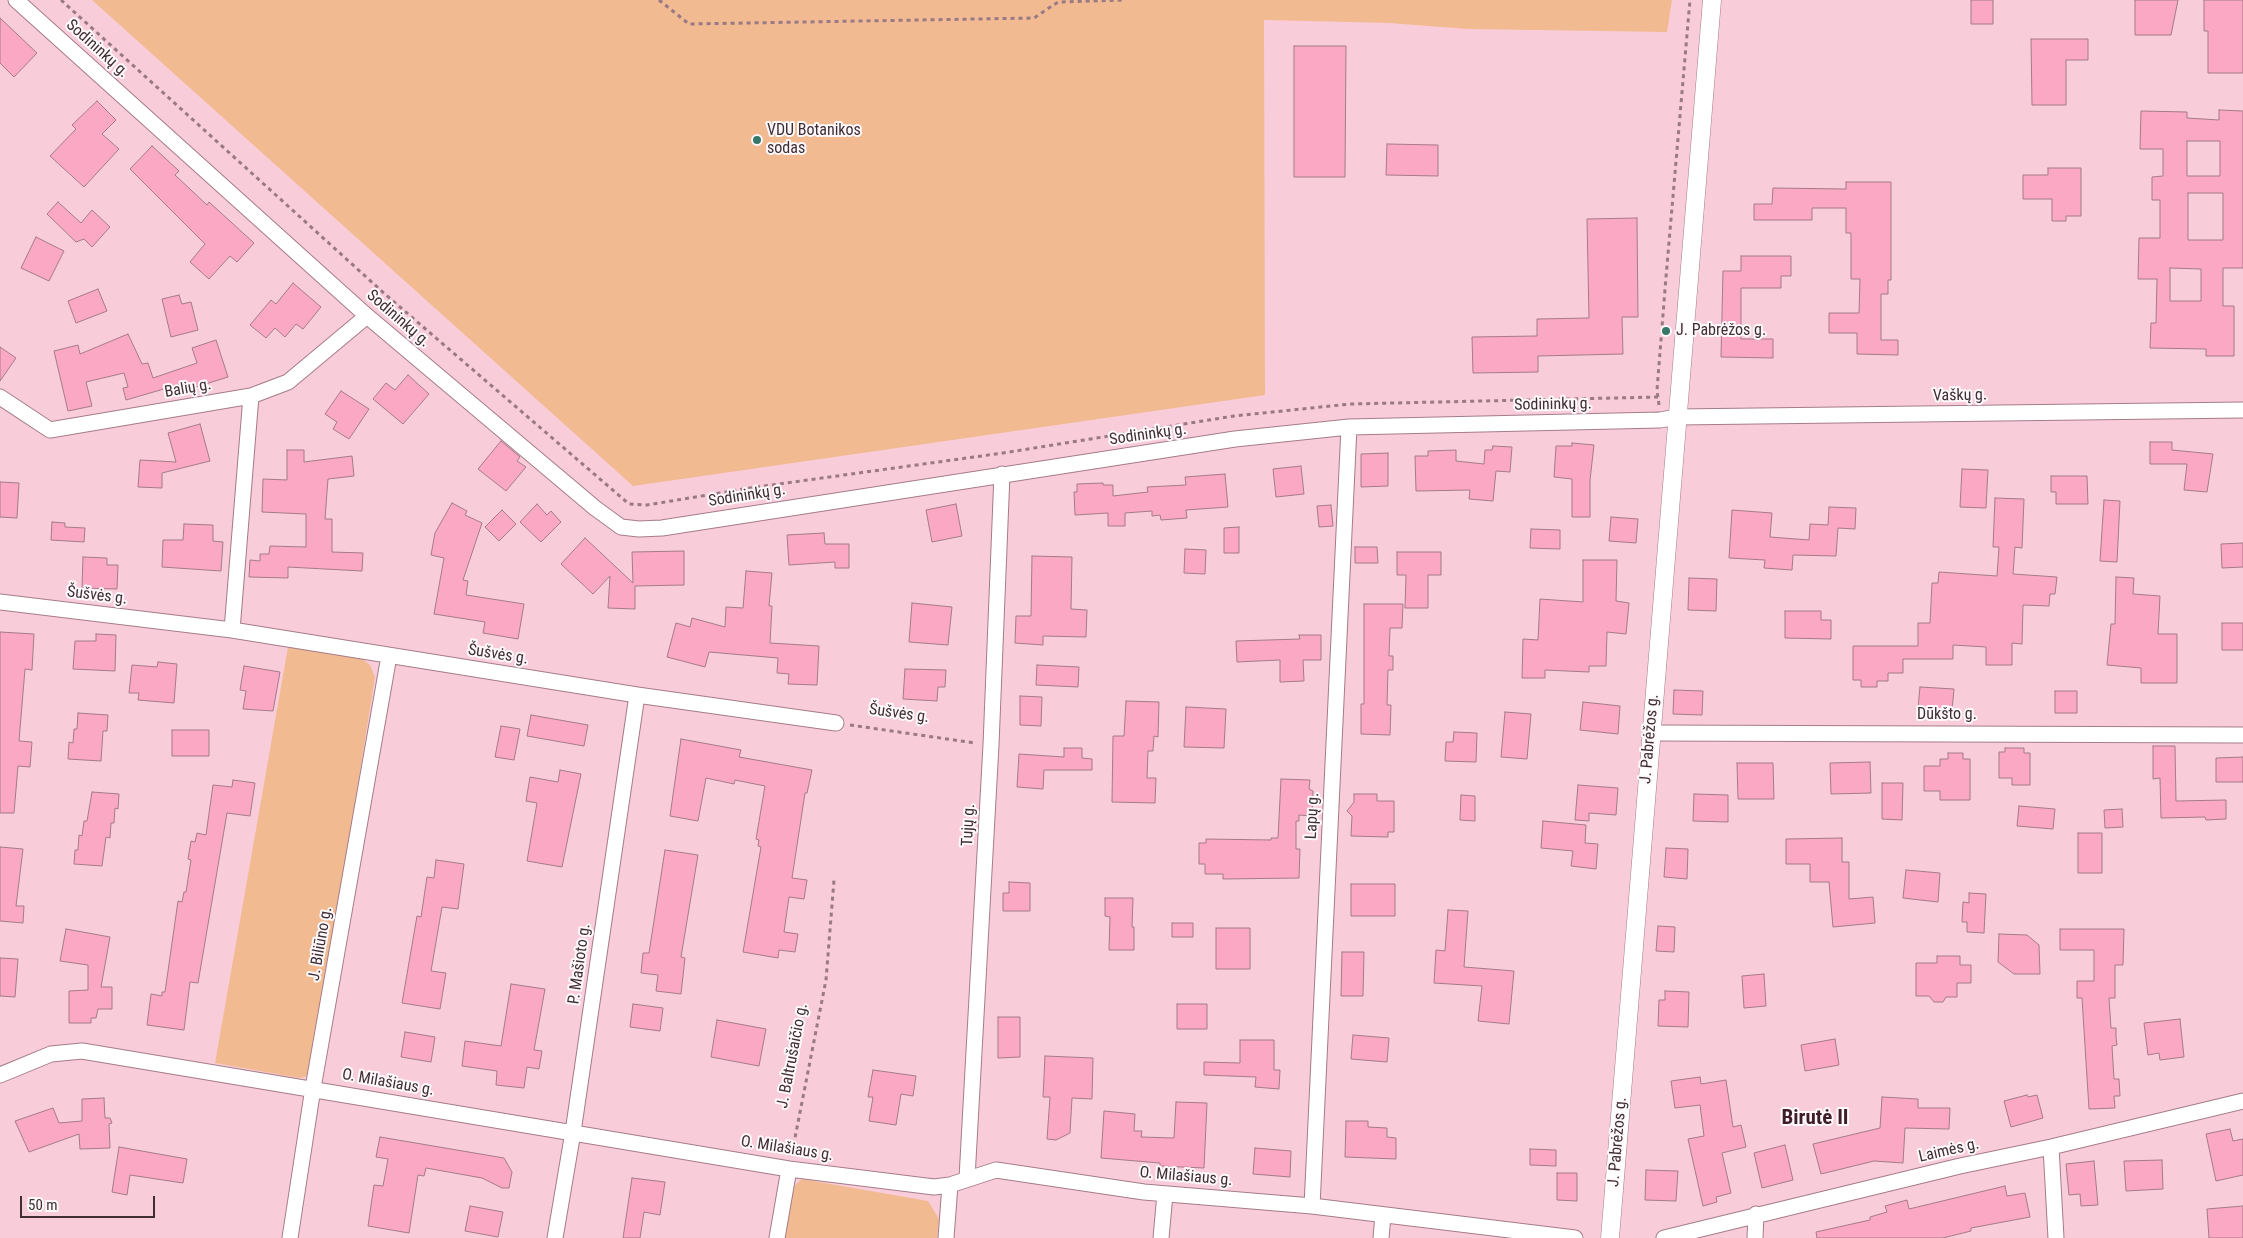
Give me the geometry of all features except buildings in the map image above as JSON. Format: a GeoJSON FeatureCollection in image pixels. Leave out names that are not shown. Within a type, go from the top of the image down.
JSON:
{"type":"FeatureCollection","features":[{"type":"Feature","properties":{"kind":"street","name":"Sodininkų g."},"geometry":{"type":"LineString","coordinates":[[16,0],[367,316],[595,508],[621,527],[639,529],[662,528],[1002,474],[1235,440],[1349,428],[1669,419]]}},
{"type":"Feature","properties":{"kind":"street","name":"J. Pabrėžos g."},"geometry":{"type":"LineString","coordinates":[[1610,1238],[1651,732],[1669,419],[1712,0]]}},
{"type":"Feature","properties":{"kind":"street","name":"Balių g."},"geometry":{"type":"LineString","coordinates":[[0,397],[50,430],[251,396],[288,382],[367,316]]}},
{"type":"Feature","properties":{"kind":"street"},"geometry":{"type":"LineString","coordinates":[[232,630],[251,396]]}},
{"type":"Feature","properties":{"kind":"street","name":"Vaškų g."},"geometry":{"type":"LineString","coordinates":[[1669,419],[2243,410]]}},
{"type":"Feature","properties":{"kind":"street","name":"Lapų g."},"geometry":{"type":"LineString","coordinates":[[1312,1206],[1349,428]]}},
{"type":"Feature","properties":{"kind":"street","name":"Tujų g."},"geometry":{"type":"LineString","coordinates":[[967,1178],[991,746],[1002,474]]}},
{"type":"Feature","properties":{"kind":"street","name":"Šušvės g."},"geometry":{"type":"LineString","coordinates":[[0,602],[232,630],[636,695],[836,723]]}},
{"type":"Feature","properties":{"kind":"street","name":"J. Biliūno g."},"geometry":{"type":"LineString","coordinates":[[290,1238],[313,1088],[389,656]]}},
{"type":"Feature","properties":{"kind":"street","name":"P. Mašioto g."},"geometry":{"type":"LineString","coordinates":[[554,1238],[573,1132],[636,695]]}},
{"type":"Feature","properties":{"kind":"street","name":"Dūkšto g."},"geometry":{"type":"LineString","coordinates":[[1651,732],[2243,735]]}},
{"type":"Feature","properties":{"kind":"street","name":"O. Milašiaus g."},"geometry":{"type":"LineString","coordinates":[[0,1076],[51,1054],[82,1051],[313,1088],[789,1169],[934,1187],[950,1185],[996,1170],[1165,1194],[1312,1206],[1575,1238]]}},
{"type":"Feature","properties":{"kind":"street","name":"Laimės g."},"geometry":{"type":"LineString","coordinates":[[1664,1238],[1756,1214],[2243,1101]]}},
{"type":"Feature","properties":{"kind":"street"},"geometry":{"type":"LineString","coordinates":[[2051,1147],[2056,1238]]}},
{"type":"Feature","properties":{"kind":"street"},"geometry":{"type":"LineString","coordinates":[[777,1238],[789,1169]]}},
{"type":"Feature","properties":{"kind":"street"},"geometry":{"type":"LineString","coordinates":[[946,1238],[950,1185]]}},
{"type":"Feature","properties":{"kind":"street"},"geometry":{"type":"LineString","coordinates":[[1161,1238],[1165,1194]]}},
{"type":"Feature","properties":{"kind":"street"},"geometry":{"type":"LineString","coordinates":[[1755,1238],[1756,1214]]}},
{"type":"Feature","properties":{"kind":"street"},"geometry":{"type":"LineString","coordinates":[[1381,1238],[1383,1215]]}},
{"type":"Feature","properties":{"kind":"path"},"geometry":{"type":"LineString","coordinates":[[61,0],[386,295],[629,504],[647,505],[750,488],[1003,453],[1234,416],[1350,404],[1658,396]]}},
{"type":"Feature","properties":{"kind":"path"},"geometry":{"type":"LineString","coordinates":[[659,0],[689,24],[1034,18],[1058,2],[1123,0]]}},
{"type":"Feature","properties":{"kind":"path"},"geometry":{"type":"LineString","coordinates":[[1669,419],[1658,396],[1666,277],[1690,0]]}},
{"type":"Feature","properties":{"kind":"path","name":"Šušvės g."},"geometry":{"type":"LineString","coordinates":[[836,723],[991,746]]}},
{"type":"Feature","properties":{"kind":"path","name":"J. Baltrušaičio g."},"geometry":{"type":"LineString","coordinates":[[789,1169],[826,980],[834,880]]}},
{"type":"Feature","properties":{"kind":"shaded area","name":"VDU Botanikos sodas"},"geometry":{"type":"Polygon","coordinates":[[[92,0],[1672,0],[1667,32],[1468,29],[1389,23],[1264,20],[1265,395],[633,486],[92,0]]]}},
{"type":"Feature","properties":{"kind":"shaded area"},"geometry":{"type":"Polygon","coordinates":[[[288,647],[360,657],[370,665],[375,677],[312,1072],[305,1077],[299,1078],[215,1063],[288,647]]]}},
{"type":"Feature","properties":{"kind":"shaded area"},"geometry":{"type":"Polygon","coordinates":[[[802,1179],[928,1201],[939,1219],[937,1238],[783,1238],[792,1188],[802,1179]]]}},
{"type":"Feature","properties":{"kind":"place","name":"VDU Botanikos sodas"},"geometry":{"type":"Point","coordinates":[757,140]}},
{"type":"Feature","properties":{"kind":"place","name":"J. Pabrėžos g."},"geometry":{"type":"Point","coordinates":[1666,331]}},
{"type":"Feature","properties":{"kind":"district","name":"Birutė II"},"geometry":{"type":"Point","coordinates":[1815,1119]}}]}
